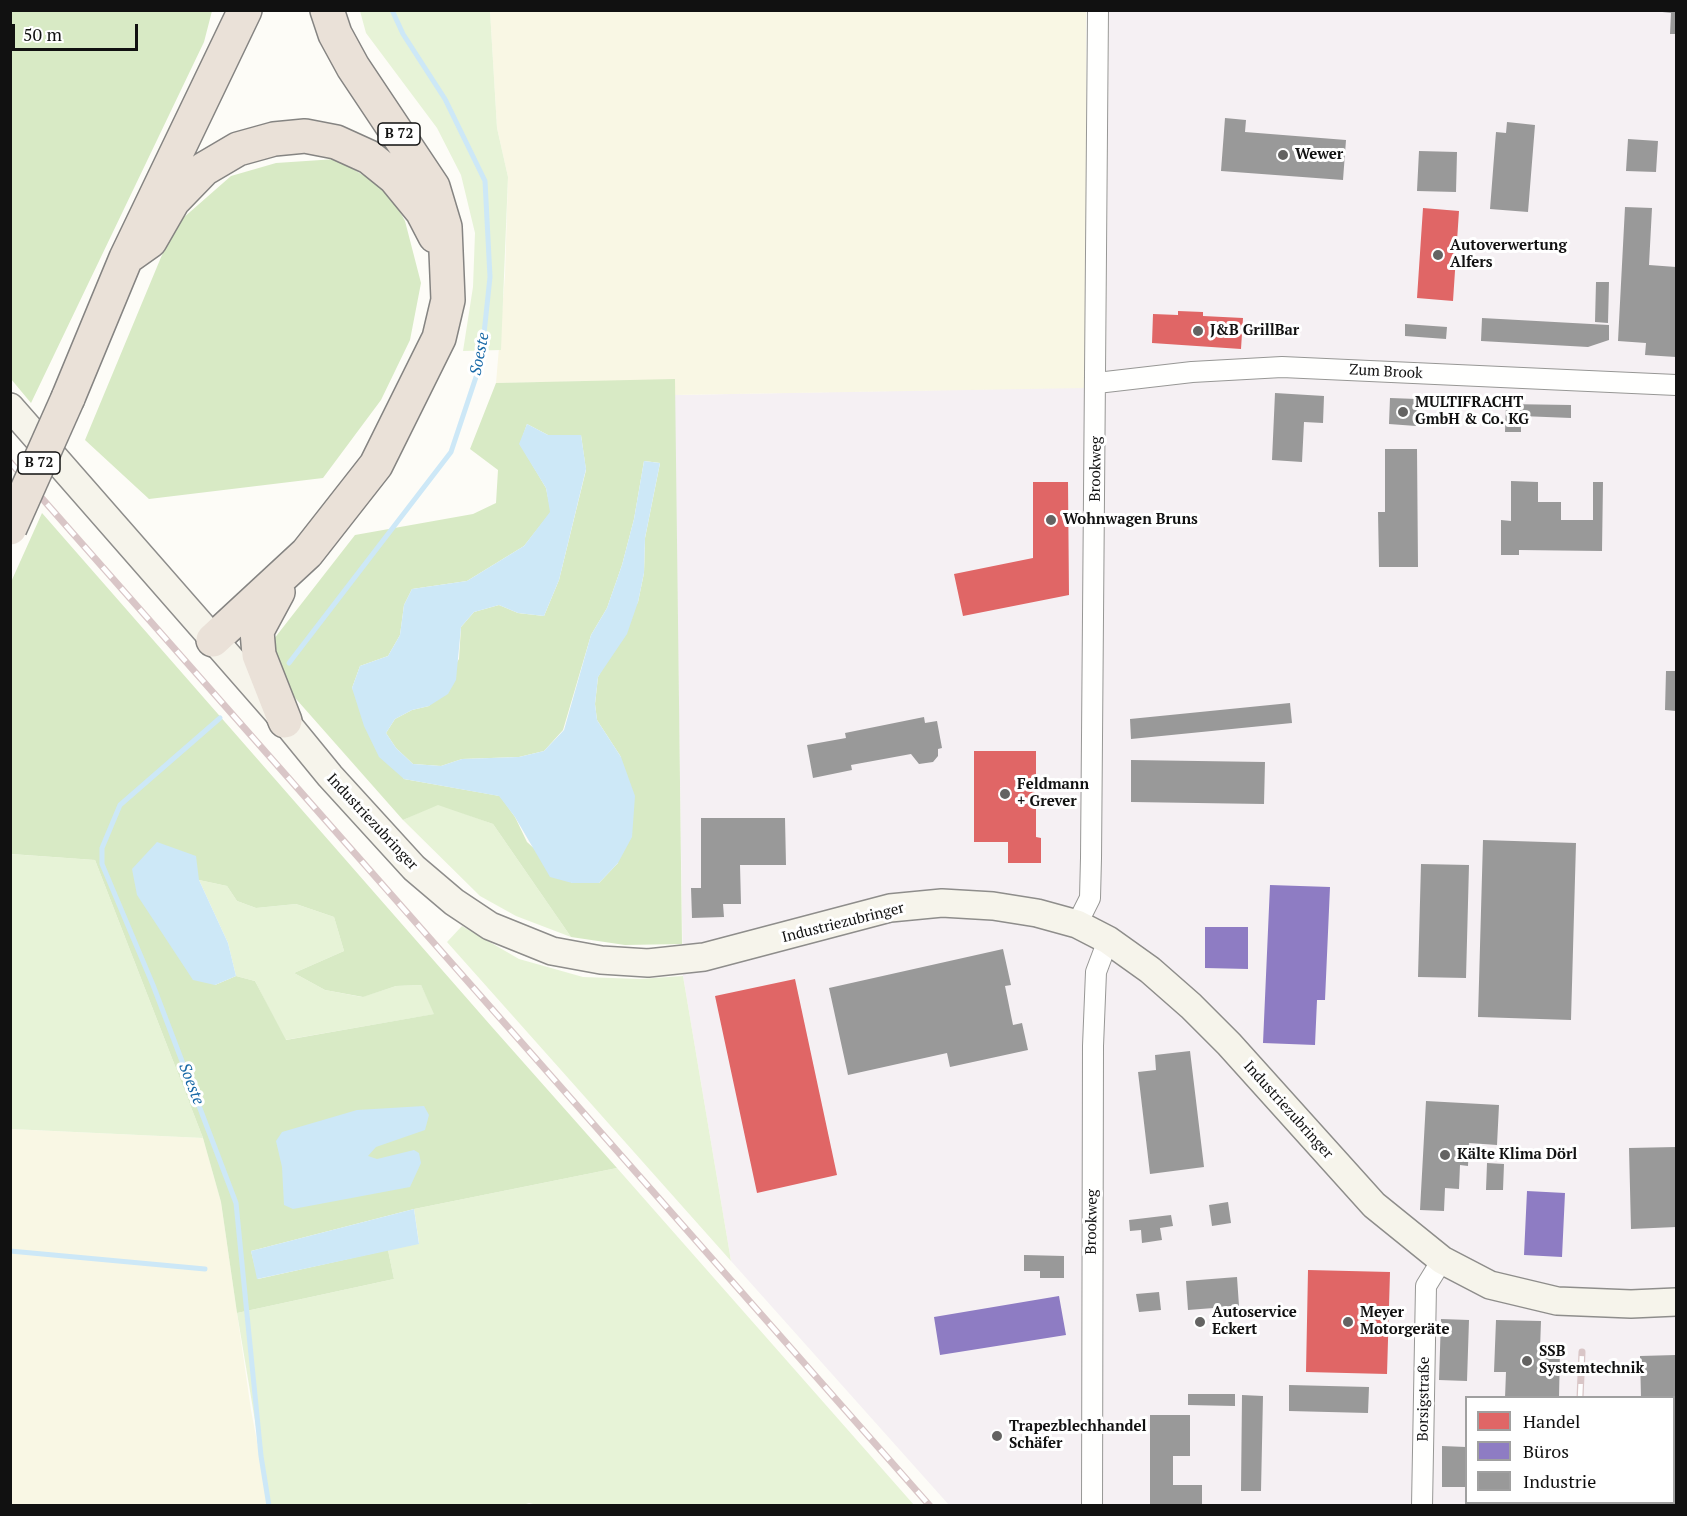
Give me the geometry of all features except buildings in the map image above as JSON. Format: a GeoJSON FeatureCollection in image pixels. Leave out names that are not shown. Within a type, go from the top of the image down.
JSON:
{"type":"FeatureCollection","features":[{"type":"Feature","properties":{"kind":"highway","name":"B 72"},"geometry":{"type":"LineString","coordinates":[[204,93],[208,48],[223,10]]}},
{"type":"Feature","properties":{"kind":"highway","name":"B 72"},"geometry":{"type":"LineString","coordinates":[[10,528],[68,398],[126,258],[245,10]]}},
{"type":"Feature","properties":{"kind":"highway","name":"B 72"},"geometry":{"type":"LineString","coordinates":[[327,10],[335,34],[353,67],[433,187],[445,227],[446,266]]}},
{"type":"Feature","properties":{"kind":"highway"},"geometry":{"type":"LineString","coordinates":[[126,258],[150,242],[173,201],[204,169],[238,149],[274,139],[305,136],[336,142],[369,157],[395,178],[422,211],[446,266],[448,300],[439,338],[376,465],[307,553],[213,640]]}},
{"type":"Feature","properties":{"kind":"highway"},"geometry":{"type":"LineString","coordinates":[[285,721],[259,656],[257,631],[289,572]]}},
{"type":"Feature","properties":{"kind":"street","name":"Brookweg"},"geometry":{"type":"LineString","coordinates":[[1077,924],[1090,898],[1091,858],[1097,382],[1098,10]]}},
{"type":"Feature","properties":{"kind":"street","name":"Zum Brook"},"geometry":{"type":"LineString","coordinates":[[1097,382],[1192,372],[1282,367],[1677,385]]}},
{"type":"Feature","properties":{"kind":"street","name":"Industriezubringer"},"geometry":{"type":"LineString","coordinates":[[10,407],[285,721],[330,776],[436,889],[490,926],[552,951],[624,963],[685,960],[890,908],[942,903],[1015,909],[1077,924],[1108,940],[1150,970],[1191,1006],[1229,1044],[1374,1205],[1442,1260],[1490,1285],[1557,1300],[1631,1304],[1677,1302]]}},
{"type":"Feature","properties":{"kind":"street","name":"Brookweg"},"geometry":{"type":"LineString","coordinates":[[1092,1506],[1093,1046],[1096,972],[1108,940]]}},
{"type":"Feature","properties":{"kind":"street","name":"Borsigstraße"},"geometry":{"type":"LineString","coordinates":[[1422,1506],[1426,1286],[1442,1260]]}},
{"type":"Feature","properties":{"kind":"shaded area"},"geometry":{"type":"Polygon","coordinates":[[[490,11],[1086,11],[1086,388],[674,395],[675,380],[496,383],[505,276],[508,177],[497,128],[490,11]]]}},
{"type":"Feature","properties":{"kind":"shaded area"},"geometry":{"type":"Polygon","coordinates":[[[1109,11],[1676,11],[1676,1505],[949,1505],[731,1261],[683,976],[674,395],[1106,387],[1109,11]]]}},
{"type":"Feature","properties":{"kind":"shaded area"},"geometry":{"type":"Polygon","coordinates":[[[10,1129],[203,1138],[221,1202],[251,1410],[269,1505],[11,1505],[10,1129]]]}},
{"type":"Feature","properties":{"kind":"green space"},"geometry":{"type":"Polygon","coordinates":[[[10,11],[212,11],[204,42],[31,403],[11,379],[10,11]]]}},
{"type":"Feature","properties":{"kind":"green space"},"geometry":{"type":"Polygon","coordinates":[[[360,11],[490,11],[497,128],[508,177],[501,350],[463,351],[473,287],[475,233],[461,175],[437,128],[366,33],[360,11]]]}},
{"type":"Feature","properties":{"kind":"green space"},"geometry":{"type":"Polygon","coordinates":[[[336,159],[388,190],[405,221],[421,283],[410,340],[381,400],[323,478],[149,499],[85,440],[174,226],[231,176],[276,163],[336,159]]]}},
{"type":"Feature","properties":{"kind":"green space"},"geometry":{"type":"Polygon","coordinates":[[[675,379],[682,944],[625,945],[571,937],[493,824],[438,805],[403,820],[289,691],[270,644],[355,535],[473,514],[496,503],[498,470],[470,449],[496,383],[675,379]],[[527,424],[520,444],[546,488],[551,512],[524,546],[467,581],[412,589],[404,605],[400,635],[388,656],[360,666],[352,688],[404,779],[500,796],[515,817],[527,842],[572,883],[599,883],[618,863],[621,757],[597,720],[595,704],[598,677],[638,602],[644,573],[645,538],[660,463],[644,461],[634,519],[622,565],[607,608],[591,635],[563,730],[544,751],[519,757],[462,759],[441,766],[413,764],[396,748],[386,733],[395,719],[412,710],[429,706],[459,659],[461,627],[474,612],[499,605],[518,613],[544,616],[559,580],[586,470],[581,435],[548,435],[527,424]]]}},
{"type":"Feature","properties":{"kind":"green space"},"geometry":{"type":"Polygon","coordinates":[[[42,513],[617,1168],[414,1209],[251,1251],[258,1279],[388,1250],[394,1279],[237,1313],[221,1202],[203,1138],[95,860],[11,854],[11,582],[42,513]],[[199,880],[215,985],[236,976],[255,981],[286,1040],[434,1014],[421,985],[396,986],[363,997],[325,990],[294,973],[344,951],[334,917],[296,904],[256,908],[237,901],[227,886],[199,880]]]}},
{"type":"Feature","properties":{"kind":"green space"},"geometry":{"type":"Polygon","coordinates":[[[438,804],[493,824],[571,937],[516,916],[480,896],[403,820],[438,804]]]}},
{"type":"Feature","properties":{"kind":"green space"},"geometry":{"type":"Polygon","coordinates":[[[10,854],[95,860],[203,1138],[11,1129],[10,854]]]}},
{"type":"Feature","properties":{"kind":"green space"},"geometry":{"type":"Polygon","coordinates":[[[199,880],[227,886],[237,901],[256,908],[296,904],[334,917],[344,951],[294,973],[325,990],[362,997],[396,986],[421,985],[435,1014],[285,1040],[255,981],[236,976],[228,943],[199,880]]]}},
{"type":"Feature","properties":{"kind":"green space"},"geometry":{"type":"Polygon","coordinates":[[[462,926],[519,959],[583,977],[640,979],[683,976],[731,1261],[447,942],[462,926]]]}},
{"type":"Feature","properties":{"kind":"green space"},"geometry":{"type":"Polygon","coordinates":[[[617,1168],[914,1505],[541,1506],[529,1503],[520,1506],[269,1505],[237,1313],[394,1279],[388,1250],[419,1243],[414,1209],[617,1168]]]}},
{"type":"Feature","properties":{"kind":"water"},"geometry":{"type":"Polygon","coordinates":[[[527,424],[548,435],[581,435],[586,469],[559,580],[544,616],[518,613],[499,605],[474,612],[461,627],[456,680],[448,694],[429,706],[412,710],[395,719],[386,733],[396,748],[413,764],[441,766],[462,759],[519,757],[544,751],[564,730],[591,635],[607,608],[622,565],[634,519],[644,461],[660,463],[645,538],[644,573],[638,602],[627,634],[598,677],[595,704],[597,720],[621,757],[635,796],[632,837],[618,863],[599,883],[572,883],[550,877],[515,817],[499,796],[404,779],[379,757],[364,726],[352,688],[360,666],[388,656],[400,635],[404,605],[412,589],[467,581],[524,546],[550,512],[546,488],[519,444],[527,424]]]}},
{"type":"Feature","properties":{"kind":"water"},"geometry":{"type":"Polygon","coordinates":[[[157,842],[196,856],[199,880],[228,943],[236,976],[215,985],[193,980],[137,895],[132,869],[157,842]]]}},
{"type":"Feature","properties":{"kind":"water"},"geometry":{"type":"Polygon","coordinates":[[[424,1106],[429,1115],[425,1130],[376,1147],[368,1156],[377,1159],[414,1150],[419,1153],[421,1163],[410,1187],[293,1209],[284,1205],[282,1167],[276,1141],[282,1132],[357,1110],[424,1106]]]}},
{"type":"Feature","properties":{"kind":"water"},"geometry":{"type":"Polygon","coordinates":[[[414,1209],[419,1244],[257,1279],[251,1251],[414,1209]]]}},
{"type":"Feature","properties":{"kind":"waterway","name":"Soeste"},"geometry":{"type":"LineString","coordinates":[[289,663],[451,452],[481,362],[490,277],[485,181],[445,99],[403,34],[392,10]]}},
{"type":"Feature","properties":{"kind":"waterway","name":"Soeste"},"geometry":{"type":"LineString","coordinates":[[220,718],[120,805],[102,848],[102,864],[153,985],[236,1203],[261,1456],[269,1506]]}},
{"type":"Feature","properties":{"kind":"waterway"},"geometry":{"type":"LineString","coordinates":[[10,1251],[205,1269]]}},
{"type":"Feature","properties":{"kind":"railway"},"geometry":{"type":"LineString","coordinates":[[10,462],[930,1506]]}},
{"type":"Feature","properties":{"kind":"railway"},"geometry":{"type":"LineString","coordinates":[[1580,1396],[1582,1352]]}},
{"type":"Feature","properties":{"kind":"place","name":"Wewer"},"geometry":{"type":"Point","coordinates":[1283,155]}},
{"type":"Feature","properties":{"kind":"place","name":"Autoverwertung Alfers"},"geometry":{"type":"Point","coordinates":[1438,255]}},
{"type":"Feature","properties":{"kind":"place","name":"J&B GrillBar"},"geometry":{"type":"Point","coordinates":[1198,331]}},
{"type":"Feature","properties":{"kind":"place","name":"MULTIFRACHT GmbH & Co. KG"},"geometry":{"type":"Point","coordinates":[1403,412]}},
{"type":"Feature","properties":{"kind":"place","name":"Wohnwagen Bruns"},"geometry":{"type":"Point","coordinates":[1051,520]}},
{"type":"Feature","properties":{"kind":"place","name":"Feldmann + Grever"},"geometry":{"type":"Point","coordinates":[1005,794]}},
{"type":"Feature","properties":{"kind":"place","name":"Kälte Klima Dörl"},"geometry":{"type":"Point","coordinates":[1445,1155]}},
{"type":"Feature","properties":{"kind":"place","name":"Autoservice Eckert"},"geometry":{"type":"Point","coordinates":[1200,1322]}},
{"type":"Feature","properties":{"kind":"place","name":"Meyer Motorgeräte"},"geometry":{"type":"Point","coordinates":[1348,1322]}},
{"type":"Feature","properties":{"kind":"place","name":"SSB Systemtechnik"},"geometry":{"type":"Point","coordinates":[1527,1361]}},
{"type":"Feature","properties":{"kind":"place","name":"Trapezblechhandel Schäfer"},"geometry":{"type":"Point","coordinates":[997,1436]}}]}
